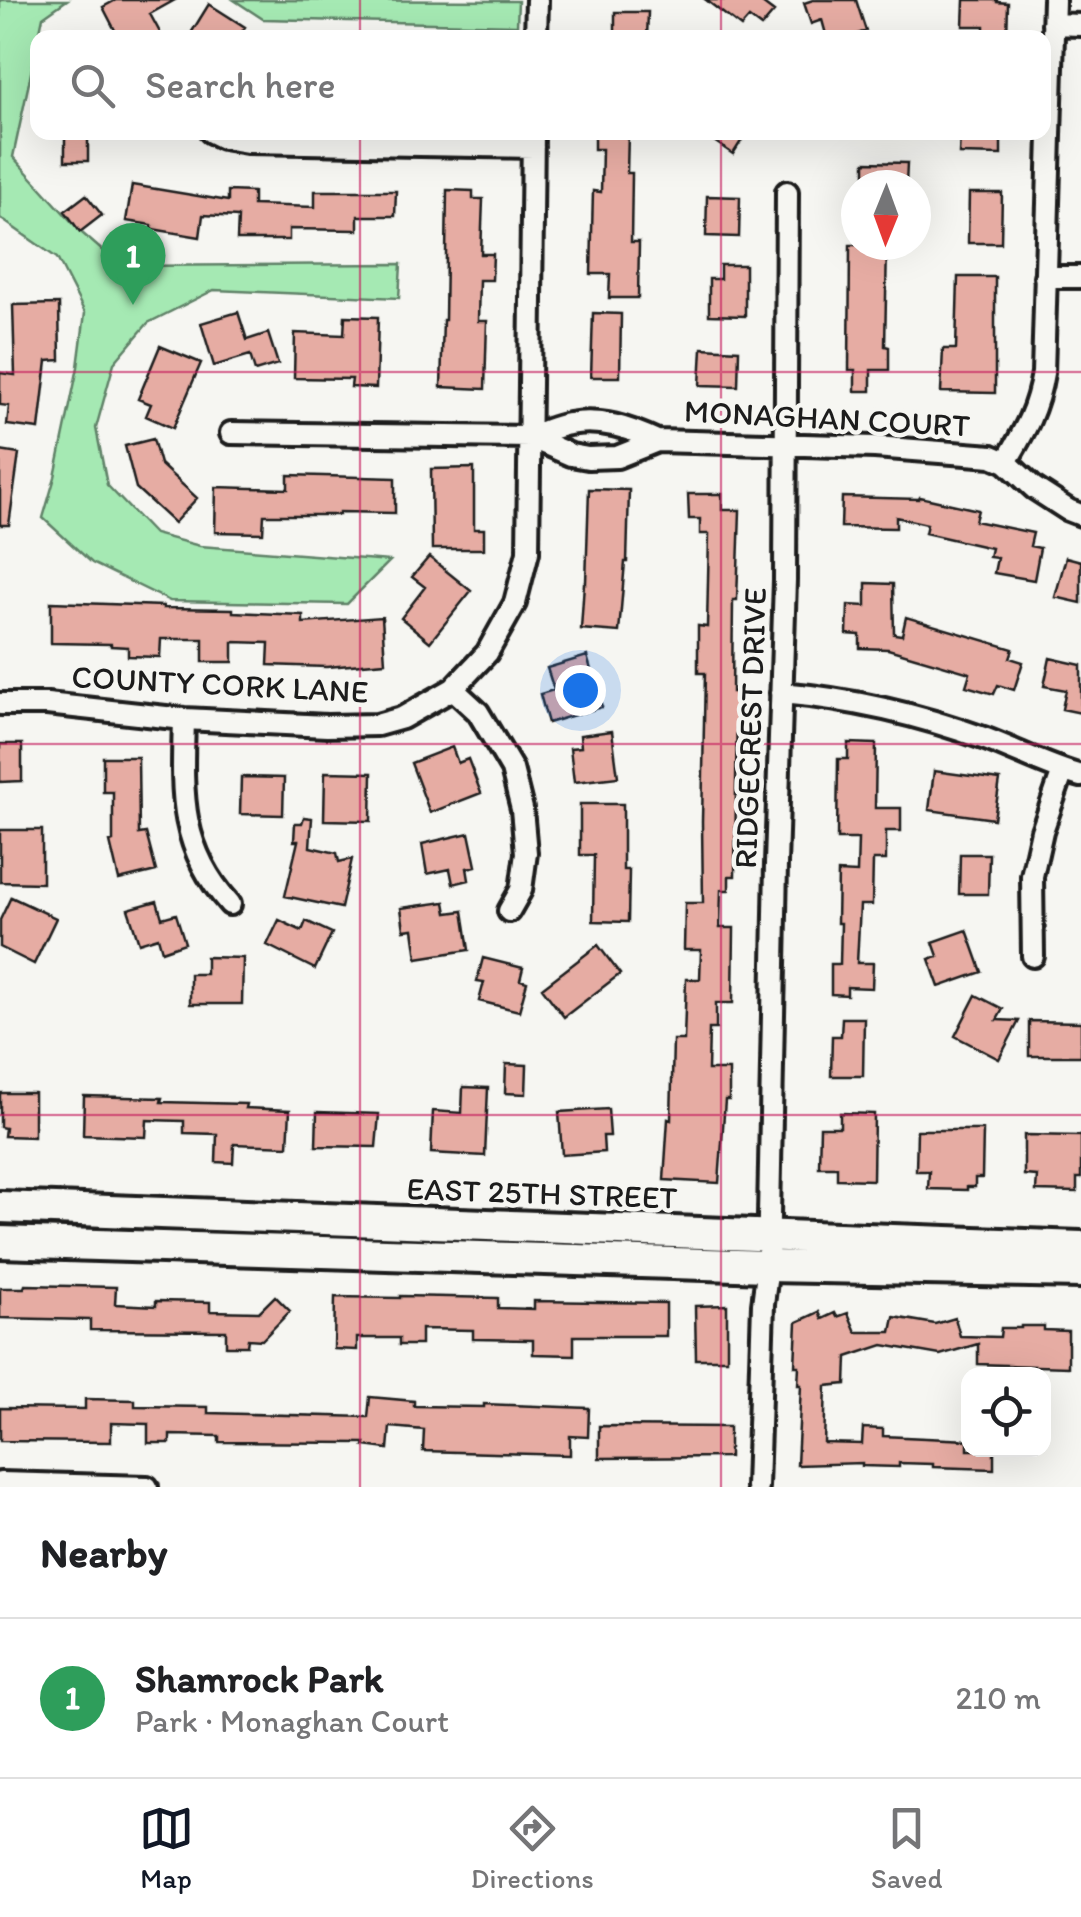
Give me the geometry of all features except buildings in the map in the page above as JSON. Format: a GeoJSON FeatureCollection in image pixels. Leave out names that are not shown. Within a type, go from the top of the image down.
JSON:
{"type":"FeatureCollection","features":[{"type":"Feature","properties":{"kind":"street"},"geometry":{"type":"LineString","coordinates":[[536,0],[536,30]]}},
{"type":"Feature","properties":{"kind":"street"},"geometry":{"type":"LineString","coordinates":[[1051,80],[1054,0]]}},
{"type":"Feature","properties":{"kind":"street"},"geometry":{"type":"LineString","coordinates":[[1053,24],[1081,25]]}},
{"type":"Feature","properties":{"kind":"street"},"geometry":{"type":"LineString","coordinates":[[236,140],[533,140]]}},
{"type":"Feature","properties":{"kind":"street","name":"COUNTY CORK LANE"},"geometry":{"type":"LineString","coordinates":[[0,704],[46,704],[184,719],[377,725],[402,718],[453,689],[487,654],[515,603],[528,552],[533,140]]}},
{"type":"Feature","properties":{"kind":"street"},"geometry":{"type":"LineString","coordinates":[[1049,140],[1043,374],[1038,401],[1006,462],[1034,488],[1081,515]]}},
{"type":"Feature","properties":{"kind":"street","name":"RIDGECREST DRIVE"},"geometry":{"type":"LineString","coordinates":[[757,1487],[768,1251],[785,580],[787,192]]}},
{"type":"Feature","properties":{"kind":"street"},"geometry":{"type":"LineString","coordinates":[[1044,276],[1081,277]]}},
{"type":"Feature","properties":{"kind":"street"},"geometry":{"type":"LineString","coordinates":[[530,436],[570,424],[604,423],[657,440]]}},
{"type":"Feature","properties":{"kind":"street","name":"MONAGHAN COURT"},"geometry":{"type":"LineString","coordinates":[[231,432],[530,436],[571,455],[588,458],[616,457],[657,440],[875,446],[998,457],[1006,462]]}},
{"type":"Feature","properties":{"kind":"street"},"geometry":{"type":"LineString","coordinates":[[453,689],[478,712],[512,770],[522,809],[526,853],[521,890],[509,911]]}},
{"type":"Feature","properties":{"kind":"street"},"geometry":{"type":"LineString","coordinates":[[782,692],[885,708],[987,740],[1072,773],[1042,831],[1032,876],[1033,956]]}},
{"type":"Feature","properties":{"kind":"street"},"geometry":{"type":"LineString","coordinates":[[184,719],[182,783],[192,844],[214,886],[230,904]]}},
{"type":"Feature","properties":{"kind":"street","name":"EAST 25TH STREET"},"geometry":{"type":"LineString","coordinates":[[0,1208],[1081,1272]]}},
{"type":"Feature","properties":{"kind":"street","name":"EAST 25TH STREET"},"geometry":{"type":"LineString","coordinates":[[0,1242],[768,1251],[1081,1247]]}},
{"type":"Feature","properties":{"kind":"street"},"geometry":{"type":"LineString","coordinates":[[0,1482],[147,1487]]}},
{"type":"Feature","properties":{"kind":"green space"},"geometry":{"type":"Polygon","coordinates":[[[0,0],[67,0],[43,17],[40,30],[30,30],[30,78],[13,157],[82,233],[120,266],[401,264],[399,298],[214,290],[148,323],[114,363],[96,428],[107,485],[154,534],[200,546],[390,561],[347,604],[170,601],[92,563],[43,518],[78,367],[85,313],[57,258],[0,218],[0,0]]]}},
{"type":"Feature","properties":{"kind":"green space"},"geometry":{"type":"Polygon","coordinates":[[[234,0],[518,1],[517,25],[263,19],[234,0]]]}},
{"type":"Feature","properties":{"kind":"place","name":"Shamrock Park"},"geometry":{"type":"Point","coordinates":[133,305]}}]}
